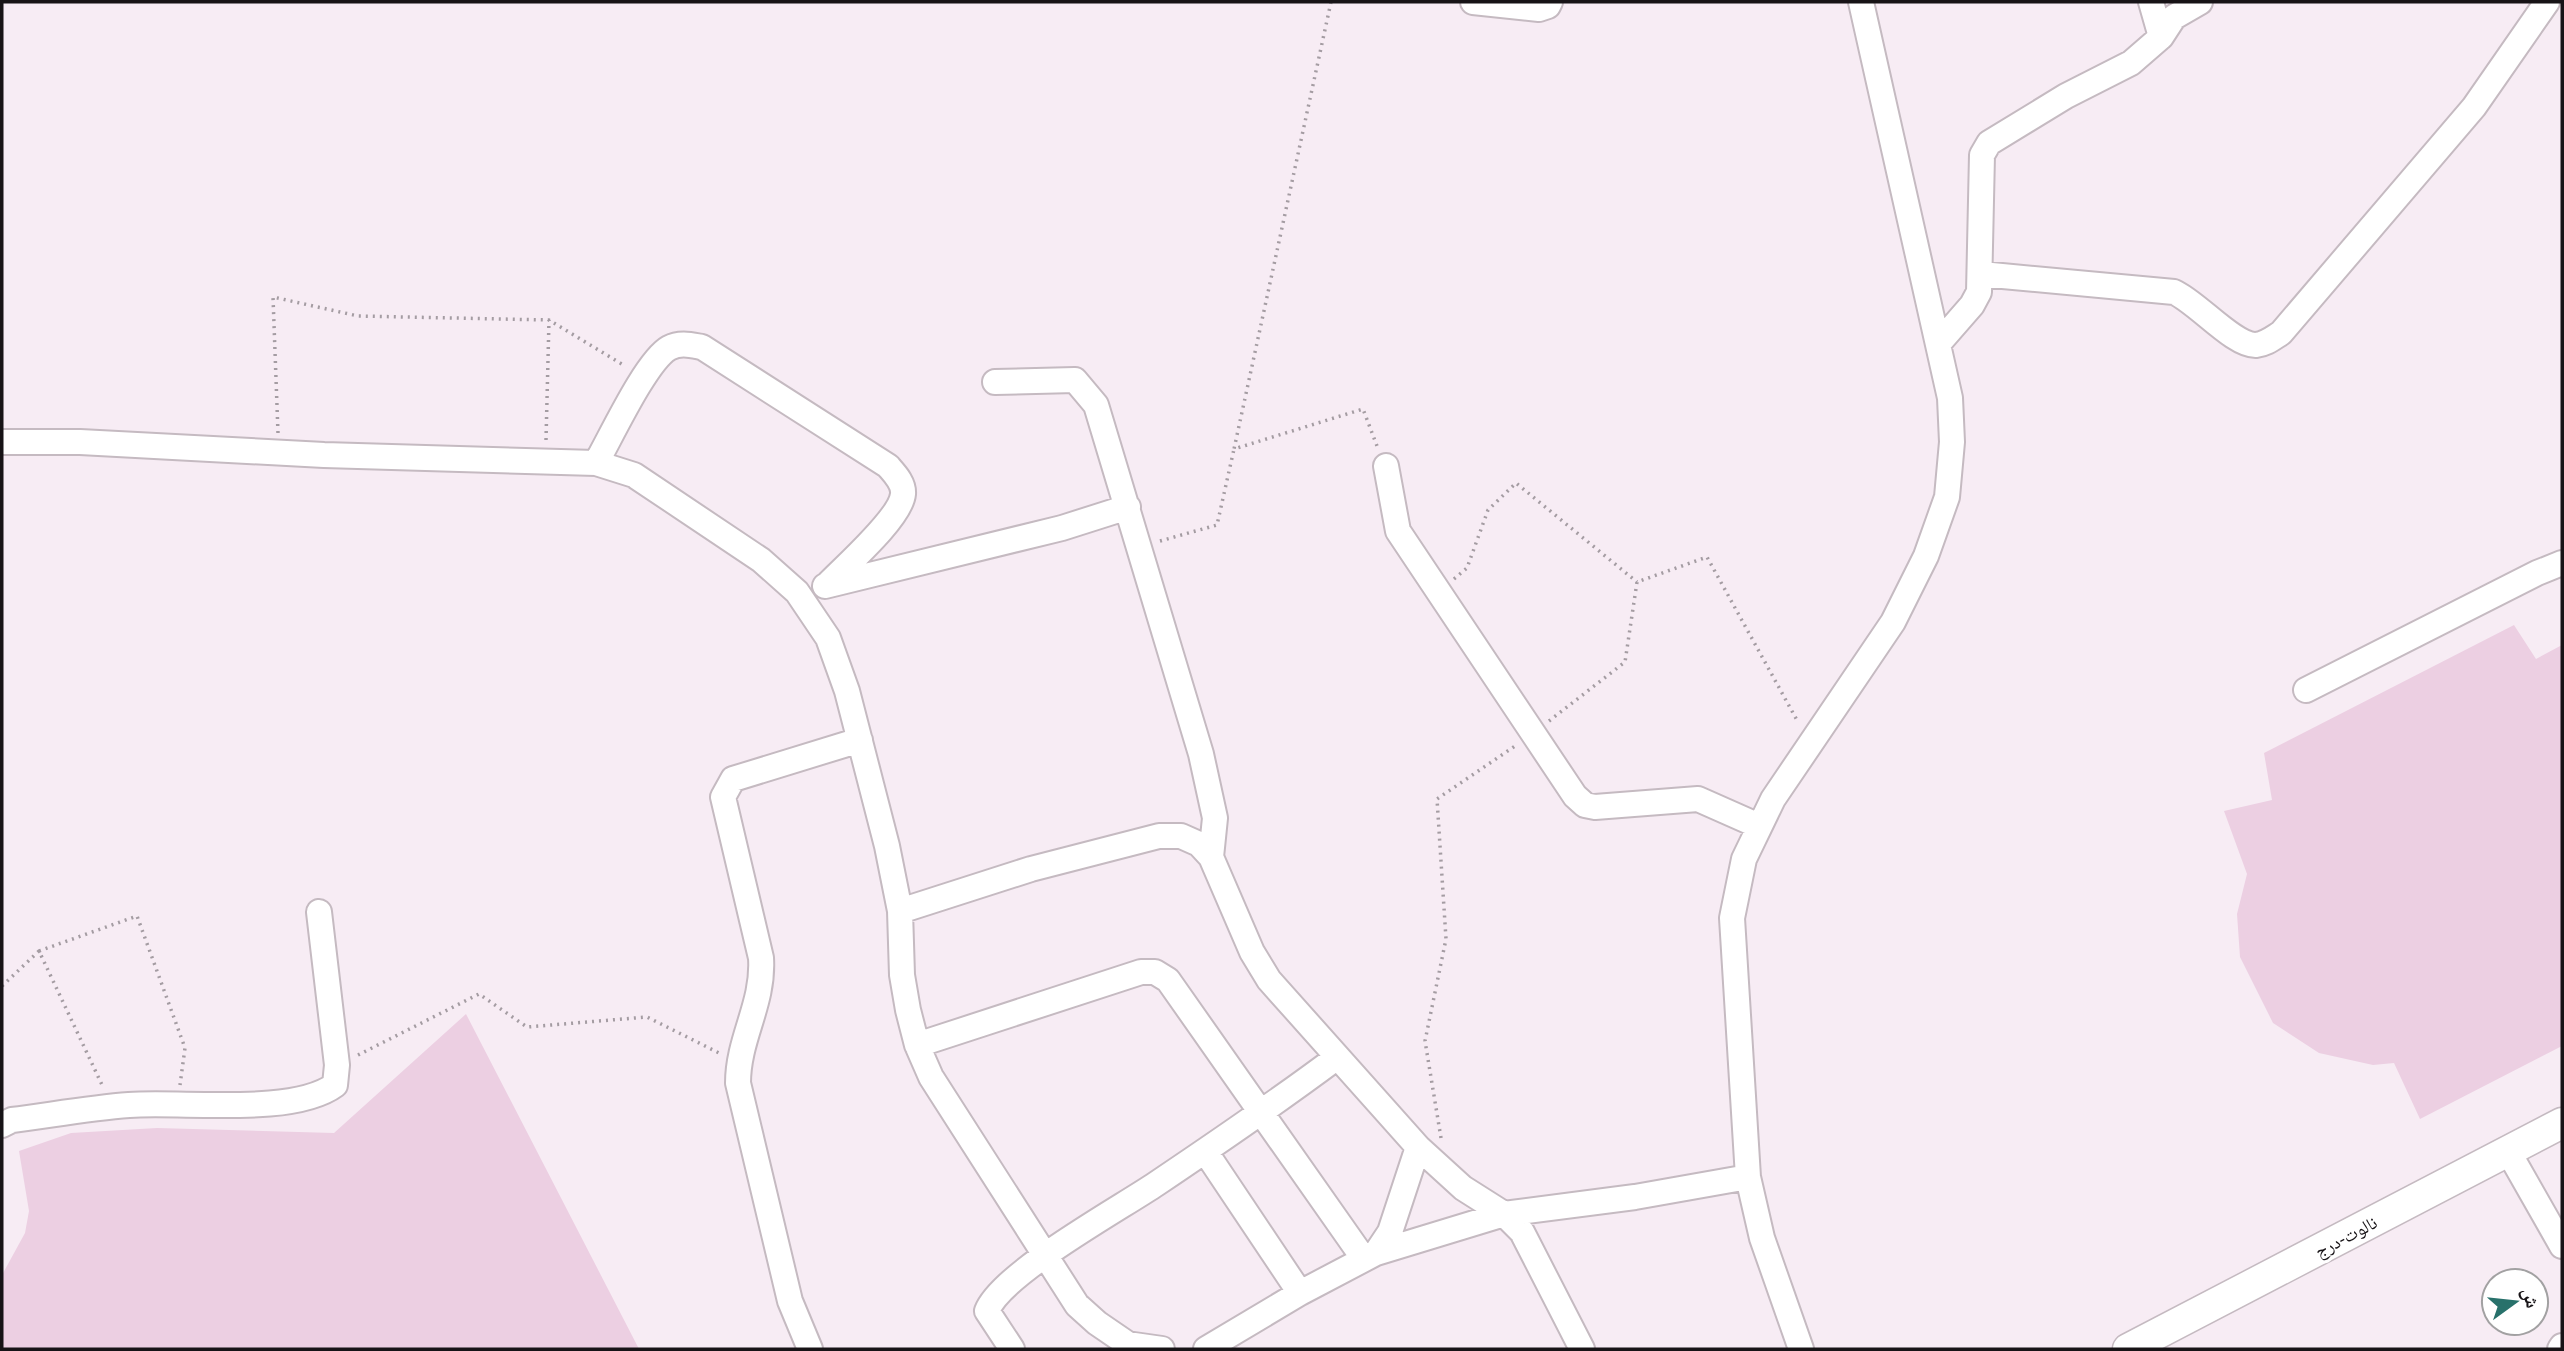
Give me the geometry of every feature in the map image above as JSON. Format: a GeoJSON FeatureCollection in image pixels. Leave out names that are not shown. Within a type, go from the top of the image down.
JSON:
{"type":"FeatureCollection","features":[{"type":"Feature","properties":{"kind":"main road","name":"نالوت-درج"},"geometry":{"type":"LineString","coordinates":[[2128,1349],[2562,1122]]}},
{"type":"Feature","properties":{"kind":"street"},"geometry":{"type":"LineString","coordinates":[[1474,2],[1539,9],[1548,6],[1550,2]]}},
{"type":"Feature","properties":{"kind":"street"},"geometry":{"type":"LineString","coordinates":[[1801,1349],[1762,1238],[1748,1177],[1732,918],[1744,859],[1759,825],[1773,799],[1893,622],[1926,556],[1947,496],[1952,442],[1950,398],[1861,2]]}},
{"type":"Feature","properties":{"kind":"street"},"geometry":{"type":"LineString","coordinates":[[2151,2],[2161,37]]}},
{"type":"Feature","properties":{"kind":"street"},"geometry":{"type":"LineString","coordinates":[[1938,344],[1972,305],[1979,292],[1982,155],[1989,143],[2066,96],[2131,64],[2161,37],[2174,17],[2200,2]]}},
{"type":"Feature","properties":{"kind":"street"},"geometry":{"type":"LineString","coordinates":[[1981,274],[2174,292],[2185,297],[2236,337],[2254,345],[2268,342],[2281,333],[2474,107],[2547,2]]}},
{"type":"Feature","properties":{"kind":"street"},"geometry":{"type":"LineString","coordinates":[[596,463],[654,361],[670,347],[684,344],[702,347],[888,466],[899,479],[903,494],[897,511],[827,585]]}},
{"type":"Feature","properties":{"kind":"street"},"geometry":{"type":"LineString","coordinates":[[995,382],[1065,378],[1075,380],[1084,387],[1103,424],[1213,800],[1215,830],[1211,857]]}},
{"type":"Feature","properties":{"kind":"street"},"geometry":{"type":"LineString","coordinates":[[2,442],[80,442],[596,463],[634,475],[761,560],[797,592],[828,638],[860,740],[887,846],[900,911],[902,975],[917,1045],[931,1077],[1077,1305],[1125,1345],[1162,1349]]}},
{"type":"Feature","properties":{"kind":"street"},"geometry":{"type":"LineString","coordinates":[[1385,466],[1395,525],[1575,796],[1585,805],[1595,807],[1698,799],[1759,825]]}},
{"type":"Feature","properties":{"kind":"street"},"geometry":{"type":"LineString","coordinates":[[797,592],[1021,538],[1128,507]]}},
{"type":"Feature","properties":{"kind":"street"},"geometry":{"type":"LineString","coordinates":[[2306,691],[2537,573],[2562,563]]}},
{"type":"Feature","properties":{"kind":"street"},"geometry":{"type":"LineString","coordinates":[[810,1349],[790,1301],[738,1083],[738,1063],[763,983],[761,958],[723,797],[733,779],[860,740]]}},
{"type":"Feature","properties":{"kind":"street"},"geometry":{"type":"LineString","coordinates":[[900,911],[1031,869],[1158,836],[1181,836],[1199,844],[1211,857],[1252,952],[1269,980],[1418,1147],[1463,1188],[1504,1214],[1522,1232],[1582,1349]]}},
{"type":"Feature","properties":{"kind":"street"},"geometry":{"type":"LineString","coordinates":[[2,1125],[12,1120],[113,1107],[272,1102],[320,1096],[335,1085],[337,1065],[319,912]]}},
{"type":"Feature","properties":{"kind":"street"},"geometry":{"type":"LineString","coordinates":[[917,1045],[1142,972],[1155,972],[1168,980],[1370,1256]]}},
{"type":"Feature","properties":{"kind":"street"},"geometry":{"type":"LineString","coordinates":[[1012,1349],[987,1311],[992,1298],[1044,1257],[1263,1112],[1336,1058]]}},
{"type":"Feature","properties":{"kind":"street"},"geometry":{"type":"LineString","coordinates":[[1370,1256],[1390,1232],[1418,1147]]}},
{"type":"Feature","properties":{"kind":"street"},"geometry":{"type":"LineString","coordinates":[[2508,1150],[2562,1246]]}},
{"type":"Feature","properties":{"kind":"street"},"geometry":{"type":"LineString","coordinates":[[1205,1151],[1300,1293]]}},
{"type":"Feature","properties":{"kind":"street"},"geometry":{"type":"LineString","coordinates":[[1205,1348],[1370,1256],[1504,1214],[1635,1197],[1748,1177]]}},
{"type":"Feature","properties":{"kind":"path"},"geometry":{"type":"LineString","coordinates":[[1139,546],[1217,526],[1331,2]]}},
{"type":"Feature","properties":{"kind":"path"},"geometry":{"type":"LineString","coordinates":[[279,452],[272,297],[358,316],[550,320],[644,378]]}},
{"type":"Feature","properties":{"kind":"path"},"geometry":{"type":"LineString","coordinates":[[545,461],[550,320]]}},
{"type":"Feature","properties":{"kind":"path"},"geometry":{"type":"LineString","coordinates":[[1234,449],[1363,409],[1385,466]]}},
{"type":"Feature","properties":{"kind":"path"},"geometry":{"type":"LineString","coordinates":[[1438,591],[1467,568],[1489,510],[1516,483],[1637,582]]}},
{"type":"Feature","properties":{"kind":"path"},"geometry":{"type":"LineString","coordinates":[[1637,582],[1707,557],[1811,746]]}},
{"type":"Feature","properties":{"kind":"path"},"geometry":{"type":"LineString","coordinates":[[1448,1174],[1425,1041],[1446,939],[1437,799],[1534,733],[1625,662],[1637,582]]}},
{"type":"Feature","properties":{"kind":"path"},"geometry":{"type":"LineString","coordinates":[[2,986],[39,951],[136,916],[185,1048],[178,1104]]}},
{"type":"Feature","properties":{"kind":"path"},"geometry":{"type":"LineString","coordinates":[[39,951],[113,1107]]}},
{"type":"Feature","properties":{"kind":"path"},"geometry":{"type":"LineString","coordinates":[[337,1065],[479,993],[527,1027],[647,1017],[738,1063]]}},
{"type":"Feature","properties":{"kind":"shaded area"},"geometry":{"type":"Polygon","coordinates":[[[2514,625],[2536,659],[2562,645],[2562,1046],[2420,1119],[2394,1063],[2373,1065],[2319,1053],[2273,1023],[2240,957],[2237,914],[2247,874],[2224,811],[2272,800],[2264,753],[2514,625]]]}},
{"type":"Feature","properties":{"kind":"shaded area"},"geometry":{"type":"Polygon","coordinates":[[[466,1014],[639,1349],[2,1349],[2,1275],[25,1233],[29,1211],[19,1151],[71,1133],[157,1128],[334,1133],[466,1014]]]}}]}
